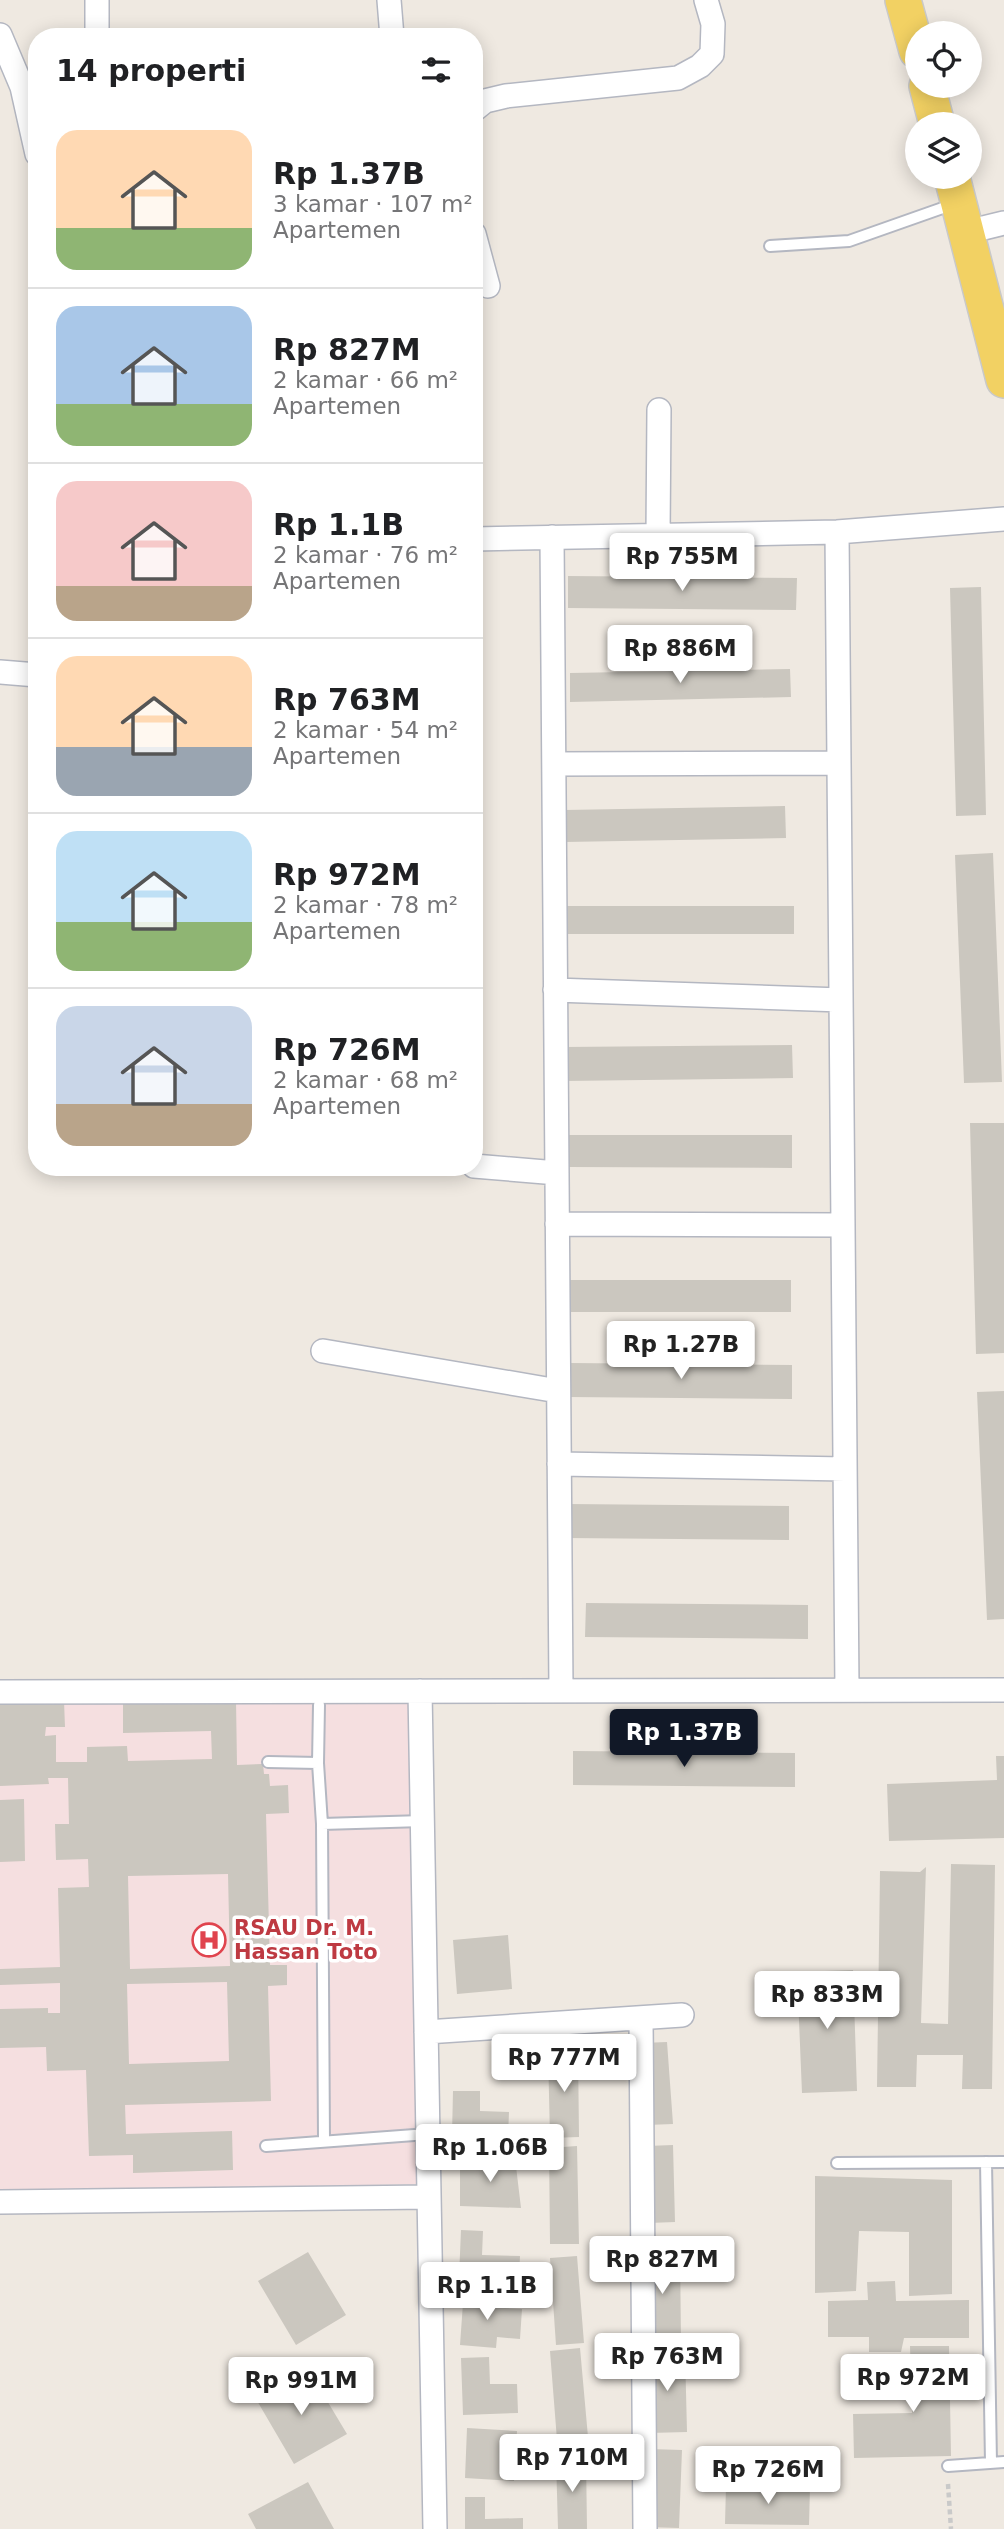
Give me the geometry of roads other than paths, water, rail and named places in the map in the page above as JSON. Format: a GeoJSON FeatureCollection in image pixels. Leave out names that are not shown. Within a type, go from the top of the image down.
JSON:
{"type":"FeatureCollection","features":[{"type":"Feature","properties":{"kind":"main road"},"geometry":{"type":"LineString","coordinates":[[903,0],[909,21]]}},
{"type":"Feature","properties":{"kind":"main road"},"geometry":{"type":"LineString","coordinates":[[959,204],[1004,380]]}},
{"type":"Feature","properties":{"kind":"street"},"geometry":{"type":"LineString","coordinates":[[97,0],[97,28]]}},
{"type":"Feature","properties":{"kind":"street"},"geometry":{"type":"LineString","coordinates":[[389,0],[391,28]]}},
{"type":"Feature","properties":{"kind":"street"},"geometry":{"type":"LineString","coordinates":[[483,103],[506,96],[678,78],[700,66],[712,54],[713,24],[706,0]]}},
{"type":"Feature","properties":{"kind":"street"},"geometry":{"type":"LineString","coordinates":[[0,35],[22,87],[28,111]]}},
{"type":"Feature","properties":{"kind":"street"},"geometry":{"type":"LineString","coordinates":[[959,204],[1004,223]]}},
{"type":"Feature","properties":{"kind":"street"},"geometry":{"type":"LineString","coordinates":[[483,267],[488,286]]}},
{"type":"Feature","properties":{"kind":"street"},"geometry":{"type":"LineString","coordinates":[[658,535],[659,411]]}},
{"type":"Feature","properties":{"kind":"street"},"geometry":{"type":"LineString","coordinates":[[483,539],[837,532],[1004,519]]}},
{"type":"Feature","properties":{"kind":"street"},"geometry":{"type":"LineString","coordinates":[[837,532],[847,1689]]}},
{"type":"Feature","properties":{"kind":"street"},"geometry":{"type":"LineString","coordinates":[[552,537],[561,1689]]}},
{"type":"Feature","properties":{"kind":"street"},"geometry":{"type":"LineString","coordinates":[[0,672],[28,674]]}},
{"type":"Feature","properties":{"kind":"street"},"geometry":{"type":"LineString","coordinates":[[554,764],[839,763]]}},
{"type":"Feature","properties":{"kind":"street"},"geometry":{"type":"LineString","coordinates":[[555,990],[841,1000]]}},
{"type":"Feature","properties":{"kind":"street"},"geometry":{"type":"LineString","coordinates":[[483,1167],[557,1173]]}},
{"type":"Feature","properties":{"kind":"street"},"geometry":{"type":"LineString","coordinates":[[557,1224],[843,1225]]}},
{"type":"Feature","properties":{"kind":"street"},"geometry":{"type":"LineString","coordinates":[[323,1351],[558,1391]]}},
{"type":"Feature","properties":{"kind":"street"},"geometry":{"type":"LineString","coordinates":[[559,1464],[845,1469]]}},
{"type":"Feature","properties":{"kind":"street"},"geometry":{"type":"LineString","coordinates":[[421,1690],[435,2529]]}},
{"type":"Feature","properties":{"kind":"street"},"geometry":{"type":"LineString","coordinates":[[0,1692],[1004,1690]]}},
{"type":"Feature","properties":{"kind":"street"},"geometry":{"type":"LineString","coordinates":[[426,2032],[641,2020],[682,2015]]}},
{"type":"Feature","properties":{"kind":"street"},"geometry":{"type":"LineString","coordinates":[[641,2020],[645,2529]]}},
{"type":"Feature","properties":{"kind":"street"},"geometry":{"type":"LineString","coordinates":[[0,2202],[429,2197]]}},
{"type":"Feature","properties":{"kind":"lane"},"geometry":{"type":"LineString","coordinates":[[770,246],[849,241],[959,204]]}},
{"type":"Feature","properties":{"kind":"lane"},"geometry":{"type":"LineString","coordinates":[[318,1705],[322,1824],[324,2140]]}},
{"type":"Feature","properties":{"kind":"lane"},"geometry":{"type":"LineString","coordinates":[[268,1762],[318,1763]]}},
{"type":"Feature","properties":{"kind":"lane"},"geometry":{"type":"LineString","coordinates":[[322,1824],[423,1821]]}},
{"type":"Feature","properties":{"kind":"lane"},"geometry":{"type":"LineString","coordinates":[[266,2146],[428,2134]]}},
{"type":"Feature","properties":{"kind":"lane"},"geometry":{"type":"LineString","coordinates":[[986,2162],[992,2463]]}},
{"type":"Feature","properties":{"kind":"lane"},"geometry":{"type":"LineString","coordinates":[[837,2163],[1004,2162]]}},
{"type":"Feature","properties":{"kind":"lane"},"geometry":{"type":"LineString","coordinates":[[947,2466],[1004,2462]]}},
{"type":"Feature","properties":{"kind":"place","name":"RSAU Dr. M. Hassan Toto"},"geometry":{"type":"Point","coordinates":[209,1940]}}]}
